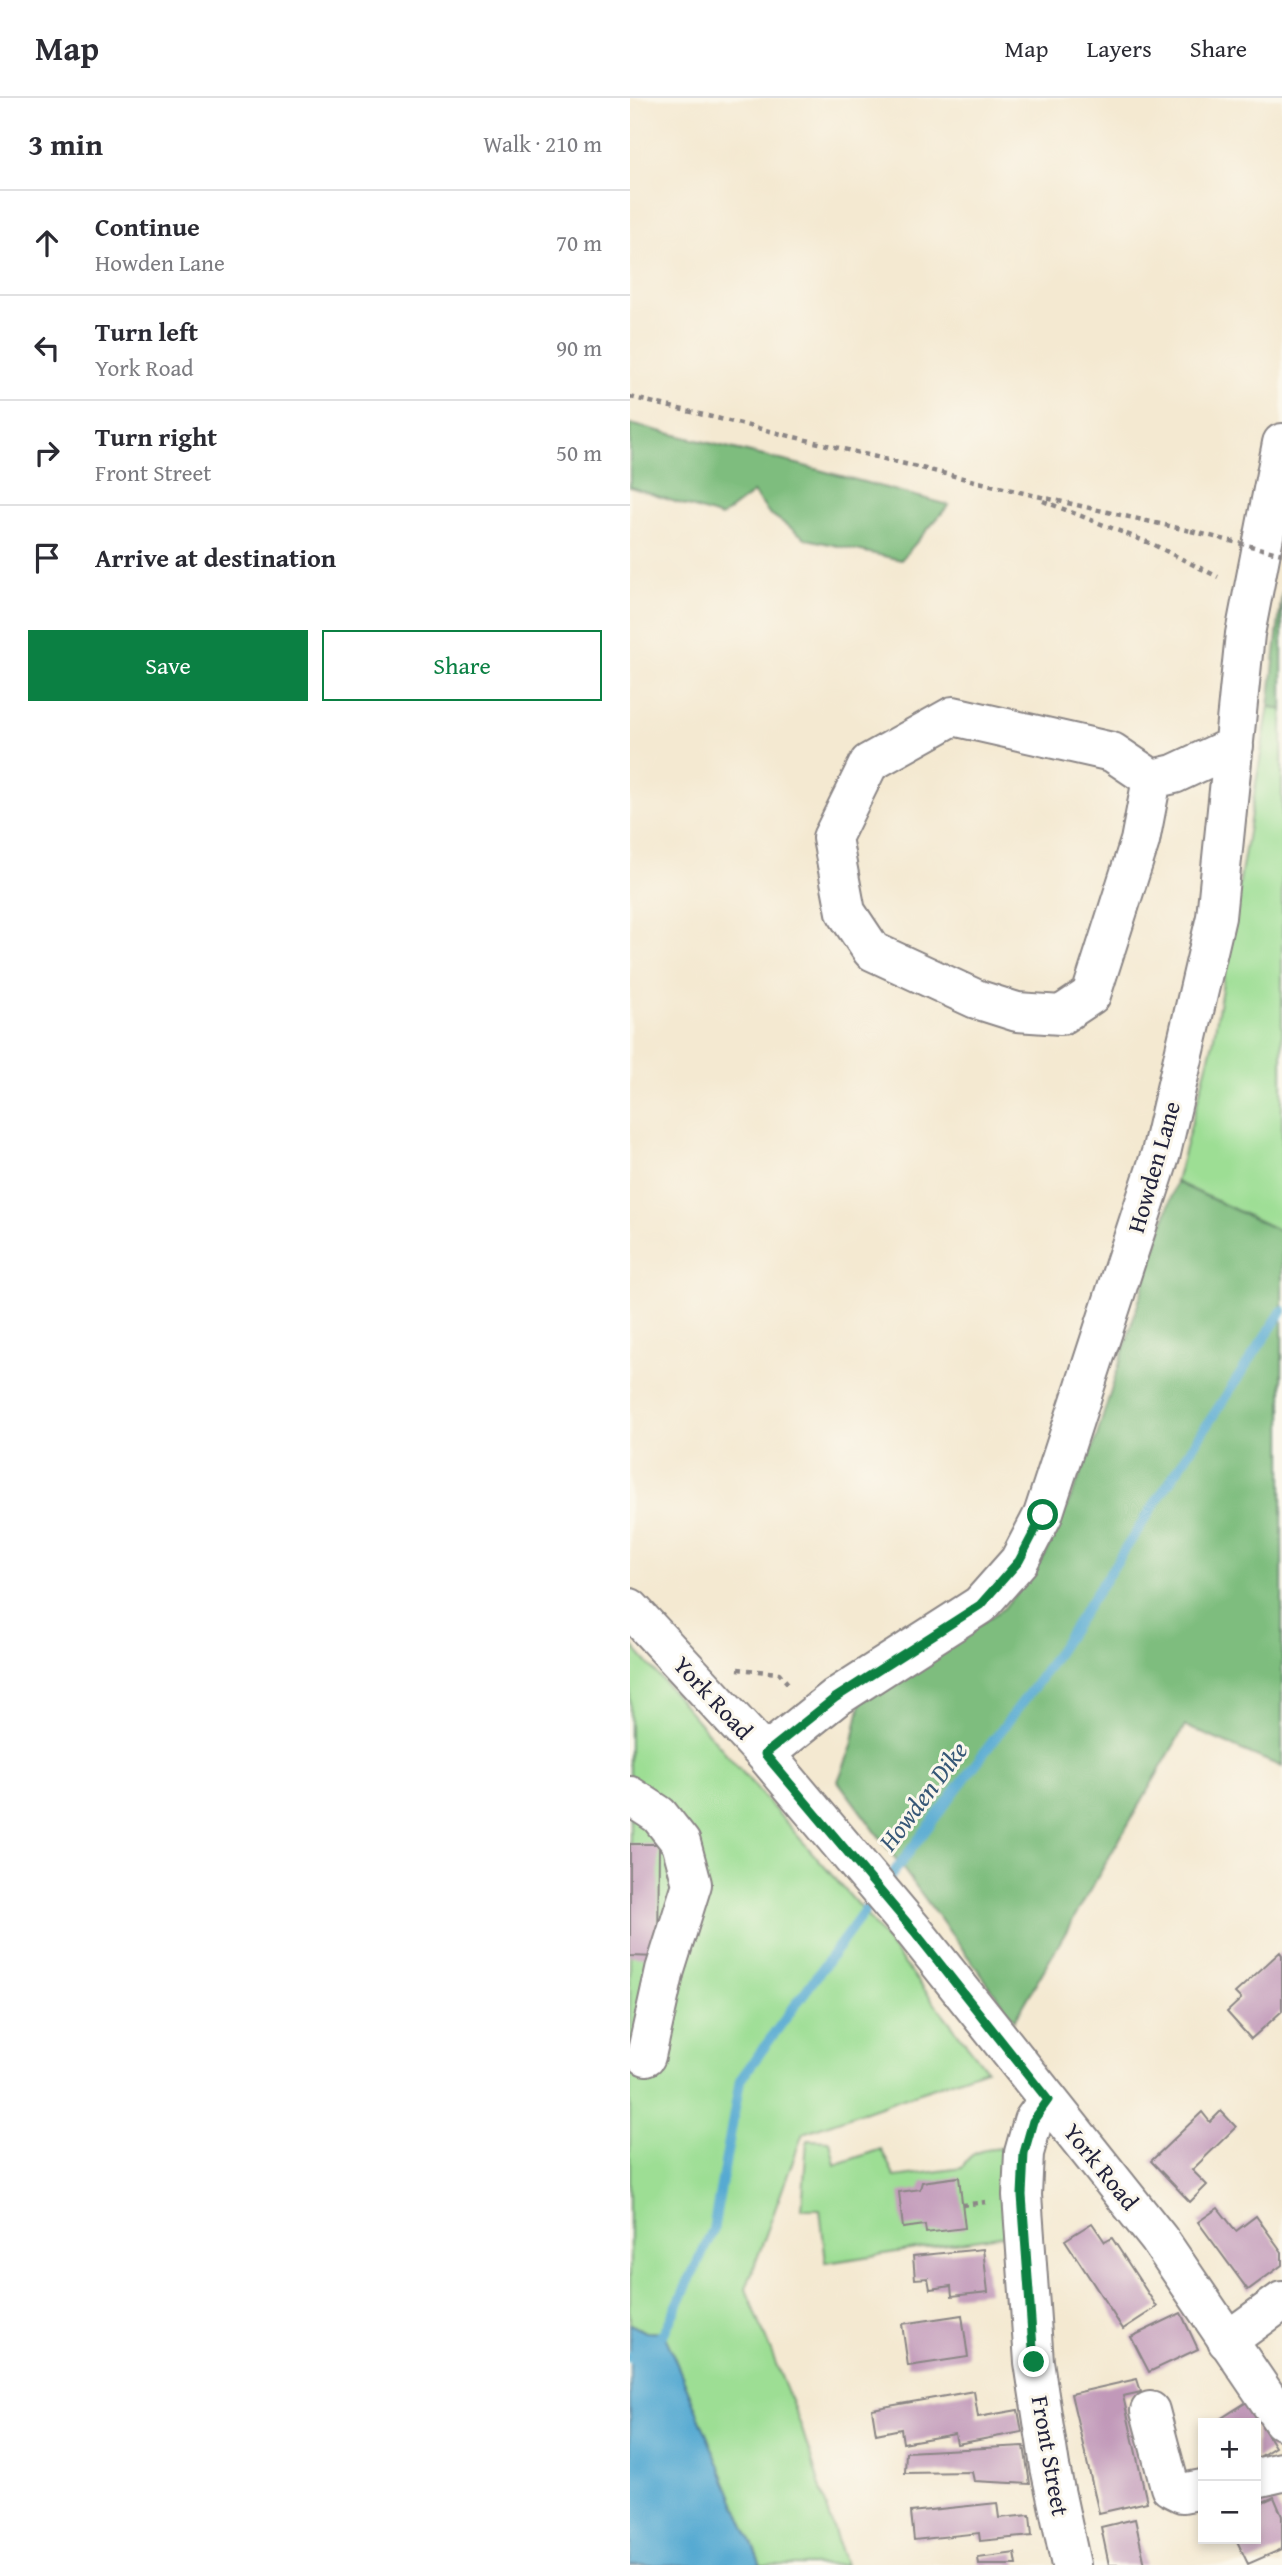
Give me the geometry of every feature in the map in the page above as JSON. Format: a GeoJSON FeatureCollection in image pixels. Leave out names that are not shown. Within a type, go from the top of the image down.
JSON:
{"type":"FeatureCollection","features":[{"type":"Feature","properties":{"kind":"street","name":"Howden Lane"},"geometry":{"type":"LineString","coordinates":[[765,1754],[835,1698],[980,1605],[1019,1561],[1043,1515],[1161,1153],[1216,917],[1245,634],[1282,443]]}},
{"type":"Feature","properties":{"kind":"street"},"geometry":{"type":"LineString","coordinates":[[1152,779],[1140,841],[1091,995],[1061,1015],[1017,1012],[976,999],[872,951],[846,912],[832,838],[869,763],[953,716],[1112,752],[1152,779],[1174,774],[1234,746]]}},
{"type":"Feature","properties":{"kind":"street","name":"York Road"},"geometry":{"type":"LineString","coordinates":[[630,1608],[765,1754],[914,1931],[1159,2239],[1282,2420]]}},
{"type":"Feature","properties":{"kind":"street"},"geometry":{"type":"LineString","coordinates":[[630,1796],[659,1815],[681,1843],[692,1884],[665,1970],[646,2056]]}},
{"type":"Feature","properties":{"kind":"street","name":"Front Street"},"geometry":{"type":"LineString","coordinates":[[1048,2100],[1033,2121],[1024,2153],[1022,2195],[1034,2362],[1050,2467],[1071,2565]]}},
{"type":"Feature","properties":{"kind":"street"},"geometry":{"type":"LineString","coordinates":[[1227,2341],[1282,2301]]}},
{"type":"Feature","properties":{"kind":"street"},"geometry":{"type":"LineString","coordinates":[[1150,2411],[1170,2487],[1182,2493],[1198,2490]]}},
{"type":"Feature","properties":{"kind":"street"},"geometry":{"type":"LineString","coordinates":[[1261,2477],[1282,2472]]}},
{"type":"Feature","properties":{"kind":"path"},"geometry":{"type":"LineString","coordinates":[[630,397],[1028,495],[1282,554]]}},
{"type":"Feature","properties":{"kind":"path"},"geometry":{"type":"LineString","coordinates":[[1028,495],[1152,544],[1220,578]]}},
{"type":"Feature","properties":{"kind":"green space"},"geometry":{"type":"Polygon","coordinates":[[[630,424],[797,464],[949,505],[901,560],[807,539],[769,513],[753,493],[721,517],[630,487],[630,424]]]}},
{"type":"Feature","properties":{"kind":"green space"},"geometry":{"type":"Polygon","coordinates":[[[1282,592],[1282,710],[1269,706],[1282,592]]]}},
{"type":"Feature","properties":{"kind":"green space"},"geometry":{"type":"Polygon","coordinates":[[[1269,706],[1282,710],[1282,1232],[1176,1182],[1213,1042],[1269,706]]]}},
{"type":"Feature","properties":{"kind":"green space"},"geometry":{"type":"Polygon","coordinates":[[[1176,1182],[1282,1232],[1282,1767],[1185,1726],[1015,2020],[838,1781],[852,1746],[861,1702],[1004,1608],[1046,1553],[1094,1445],[1176,1182]]]}},
{"type":"Feature","properties":{"kind":"green space"},"geometry":{"type":"Polygon","coordinates":[[[630,1643],[864,1912],[986,2069],[803,2133],[746,2289],[801,2426],[845,2565],[761,2565],[664,2333],[646,2332],[630,2324],[630,1643]]]}},
{"type":"Feature","properties":{"kind":"green space"},"geometry":{"type":"Polygon","coordinates":[[[807,2140],[830,2141],[835,2165],[881,2149],[895,2177],[962,2168],[974,2154],[1003,2148],[1006,2235],[826,2263],[820,2209],[802,2209],[807,2140]]]}},
{"type":"Feature","properties":{"kind":"water"},"geometry":{"type":"Polygon","coordinates":[[[630,2324],[646,2332],[664,2333],[761,2565],[630,2565],[630,2324]]]}},
{"type":"Feature","properties":{"kind":"building"},"geometry":{"type":"Polygon","coordinates":[[[630,1844],[659,1844],[658,1957],[630,1956],[630,1844]]]}},
{"type":"Feature","properties":{"kind":"building"},"geometry":{"type":"Polygon","coordinates":[[[1280,1952],[1282,2011],[1251,2039],[1227,2012],[1241,1999],[1235,1993],[1280,1952]]]}},
{"type":"Feature","properties":{"kind":"building"},"geometry":{"type":"Polygon","coordinates":[[[1221,2111],[1236,2127],[1192,2170],[1207,2185],[1190,2202],[1151,2161],[1202,2112],[1210,2122],[1221,2111]]]}},
{"type":"Feature","properties":{"kind":"building"},"geometry":{"type":"Polygon","coordinates":[[[959,2177],[965,2228],[926,2233],[925,2225],[903,2228],[899,2192],[920,2189],[922,2182],[959,2177]]]}},
{"type":"Feature","properties":{"kind":"building"},"geometry":{"type":"Polygon","coordinates":[[[1218,2208],[1236,2231],[1256,2216],[1282,2252],[1282,2265],[1248,2290],[1198,2222],[1218,2208]]]}},
{"type":"Feature","properties":{"kind":"building"},"geometry":{"type":"Polygon","coordinates":[[[1092,2223],[1105,2242],[1112,2238],[1157,2307],[1123,2329],[1065,2240],[1092,2223]]]}},
{"type":"Feature","properties":{"kind":"building"},"geometry":{"type":"Polygon","coordinates":[[[983,2249],[988,2292],[952,2296],[951,2286],[930,2289],[928,2278],[915,2279],[913,2256],[983,2249]]]}},
{"type":"Feature","properties":{"kind":"building"},"geometry":{"type":"Polygon","coordinates":[[[1181,2313],[1198,2349],[1149,2372],[1131,2337],[1181,2313]]]}},
{"type":"Feature","properties":{"kind":"building"},"geometry":{"type":"Polygon","coordinates":[[[962,2315],[968,2357],[908,2366],[902,2324],[962,2315]]]}},
{"type":"Feature","properties":{"kind":"building"},"geometry":{"type":"Polygon","coordinates":[[[1137,2379],[1141,2392],[1123,2396],[1147,2502],[1099,2513],[1071,2394],[1137,2379]]]}},
{"type":"Feature","properties":{"kind":"building"},"geometry":{"type":"Polygon","coordinates":[[[974,2391],[978,2417],[1018,2410],[1022,2432],[957,2444],[955,2434],[903,2443],[901,2429],[876,2434],[872,2409],[974,2391]]]}},
{"type":"Feature","properties":{"kind":"building"},"geometry":{"type":"Polygon","coordinates":[[[1247,2402],[1257,2418],[1222,2418],[1247,2402]]]}},
{"type":"Feature","properties":{"kind":"building"},"geometry":{"type":"Polygon","coordinates":[[[1261,2424],[1275,2447],[1261,2456],[1261,2424]]]}},
{"type":"Feature","properties":{"kind":"building"},"geometry":{"type":"Polygon","coordinates":[[[1024,2446],[1030,2484],[974,2481],[972,2472],[905,2473],[906,2452],[1024,2446]]]}},
{"type":"Feature","properties":{"kind":"building"},"geometry":{"type":"Polygon","coordinates":[[[1274,2497],[1282,2516],[1282,2549],[1248,2564],[1238,2544],[1261,2544],[1261,2503],[1274,2497]]]}},
{"type":"Feature","properties":{"kind":"building"},"geometry":{"type":"Polygon","coordinates":[[[997,2503],[999,2518],[1030,2515],[1032,2536],[980,2541],[979,2533],[914,2540],[911,2512],[997,2503]]]}},
{"type":"Feature","properties":{"kind":"building"},"geometry":{"type":"Polygon","coordinates":[[[1135,2519],[1145,2565],[1109,2565],[1101,2527],[1135,2519]]]}},
{"type":"Feature","properties":{"kind":"building"},"geometry":{"type":"Polygon","coordinates":[[[1015,2553],[1017,2565],[979,2565],[978,2558],[1015,2553]]]}},
{"type":"Feature","properties":{"kind":"waterway","name":"Howden Dike"},"geometry":{"type":"LineString","coordinates":[[885,1884],[1039,1680],[1282,1311]]}},
{"type":"Feature","properties":{"kind":"waterway","name":"Howden Dike"},"geometry":{"type":"LineString","coordinates":[[630,2358],[664,2333],[713,2230],[740,2080],[875,1897]]}},
{"type":"Feature","properties":{"kind":"route"},"geometry":{"type":"LineString","coordinates":[[1034,2362],[1022,2195],[1024,2153],[1033,2121],[1048,2100],[858,1862],[765,1754],[835,1698],[980,1605],[1019,1561],[1043,1515]]}}]}
